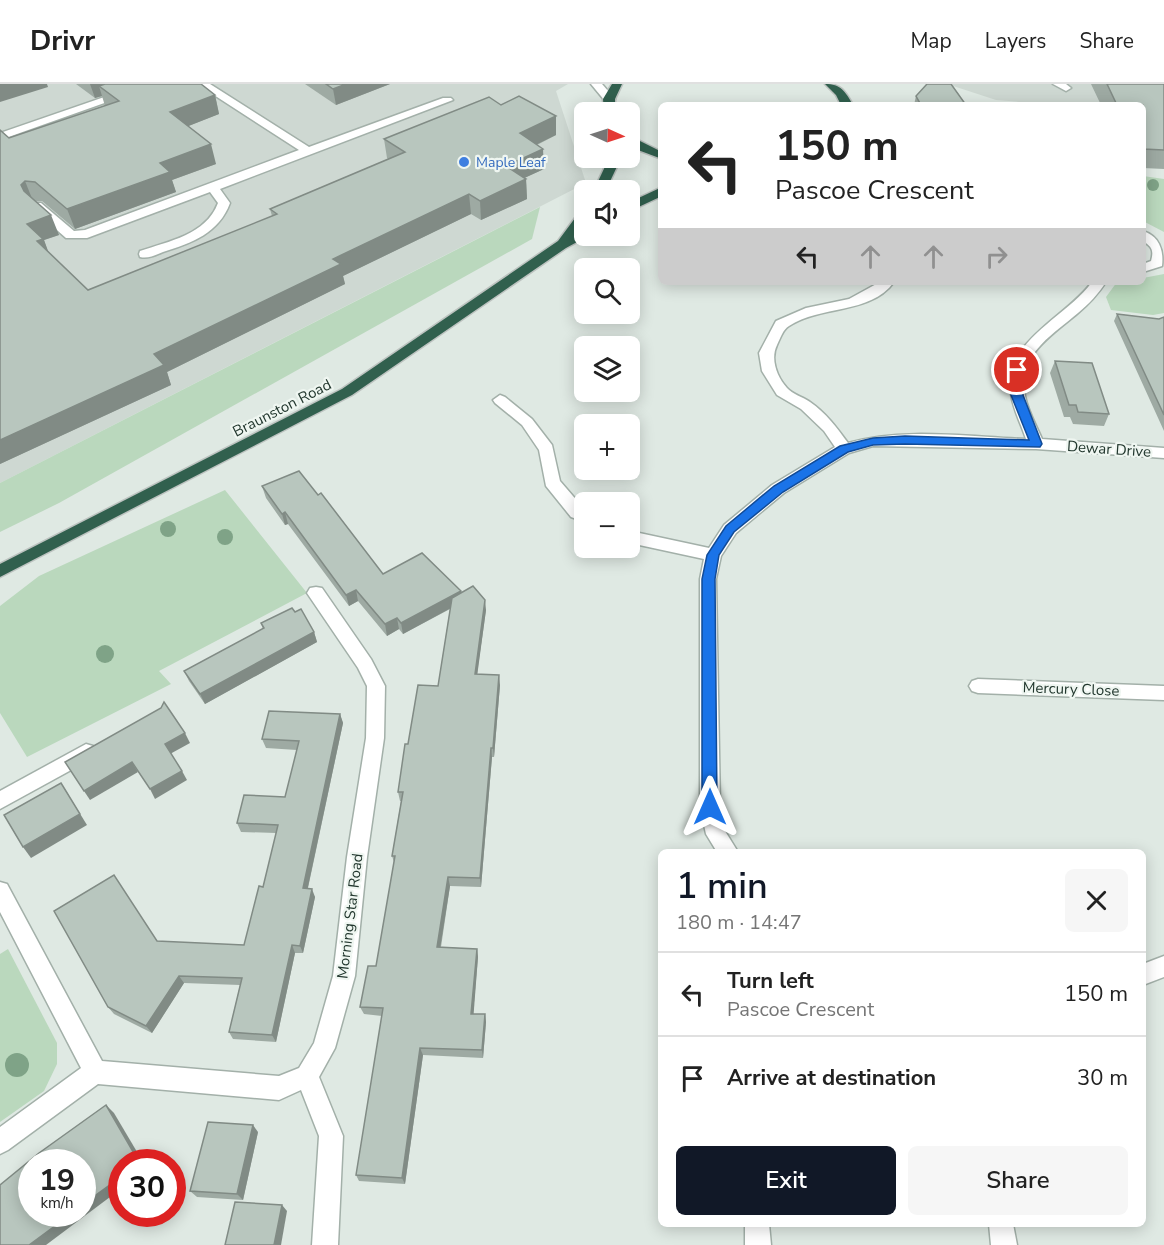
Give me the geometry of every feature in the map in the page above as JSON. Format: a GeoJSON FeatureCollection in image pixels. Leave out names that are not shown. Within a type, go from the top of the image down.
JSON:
{"type":"FeatureCollection","features":[{"type":"Feature","properties":{"kind":"highway"},"geometry":{"type":"LineString","coordinates":[[609,99],[617,84]]}},
{"type":"Feature","properties":{"kind":"highway"},"geometry":{"type":"LineString","coordinates":[[830,84],[841,93],[846,102]]}},
{"type":"Feature","properties":{"kind":"highway"},"geometry":{"type":"LineString","coordinates":[[841,93],[850,84]]}},
{"type":"Feature","properties":{"kind":"highway"},"geometry":{"type":"LineString","coordinates":[[640,146],[658,154]]}},
{"type":"Feature","properties":{"kind":"highway"},"geometry":{"type":"LineString","coordinates":[[640,202],[658,193]]}},
{"type":"Feature","properties":{"kind":"highway","name":"Braunston Road"},"geometry":{"type":"LineString","coordinates":[[561,245],[574,228]]}},
{"type":"Feature","properties":{"kind":"highway","name":"Braunston Road"},"geometry":{"type":"LineString","coordinates":[[0,571],[347,392],[574,238]]}},
{"type":"Feature","properties":{"kind":"street"},"geometry":{"type":"LineString","coordinates":[[0,137],[153,84]]}},
{"type":"Feature","properties":{"kind":"street"},"geometry":{"type":"LineString","coordinates":[[205,86],[222,84]]}},
{"type":"Feature","properties":{"kind":"street"},"geometry":{"type":"LineString","coordinates":[[596,84],[609,99]]}},
{"type":"Feature","properties":{"kind":"street"},"geometry":{"type":"LineString","coordinates":[[205,86],[306,150]]}},
{"type":"Feature","properties":{"kind":"street"},"geometry":{"type":"LineString","coordinates":[[38,206],[71,235],[78,236],[213,188],[306,150],[447,100]]}},
{"type":"Feature","properties":{"kind":"street"},"geometry":{"type":"LineString","coordinates":[[145,254],[200,232],[213,223],[222,212],[224,202],[213,188]]}},
{"type":"Feature","properties":{"kind":"street"},"geometry":{"type":"LineString","coordinates":[[1146,237],[1160,244],[1160,258],[1157,263],[1146,267]]}},
{"type":"Feature","properties":{"kind":"street"},"geometry":{"type":"LineString","coordinates":[[844,449],[829,428],[806,406],[782,392],[769,371],[766,353],[781,324],[811,310],[853,302],[884,285]]}},
{"type":"Feature","properties":{"kind":"street"},"geometry":{"type":"LineString","coordinates":[[1036,444],[1017,395],[1017,370],[1026,351],[1049,329],[1074,311],[1093,292],[1096,285]]}},
{"type":"Feature","properties":{"kind":"street"},"geometry":{"type":"LineString","coordinates":[[500,400],[527,422],[547,448],[552,482],[574,509]]}},
{"type":"Feature","properties":{"kind":"street","name":"Dewar Drive"},"geometry":{"type":"LineString","coordinates":[[726,849],[716,834],[710,807],[708,579],[713,555],[730,529],[778,489],[844,449],[873,441],[1036,444],[1164,453]]}},
{"type":"Feature","properties":{"kind":"street"},"geometry":{"type":"LineString","coordinates":[[640,539],[713,555]]}},
{"type":"Feature","properties":{"kind":"street","name":"Morning Star Road"},"geometry":{"type":"LineString","coordinates":[[307,1076],[324,1048],[344,976],[357,857],[375,738],[376,707],[376,686],[365,664],[316,593]]}},
{"type":"Feature","properties":{"kind":"street","name":"Mercury Close"},"geometry":{"type":"LineString","coordinates":[[978,686],[1164,693]]}},
{"type":"Feature","properties":{"kind":"street"},"geometry":{"type":"LineString","coordinates":[[0,801],[99,745]]}},
{"type":"Feature","properties":{"kind":"street"},"geometry":{"type":"LineString","coordinates":[[0,891],[95,1072]]}},
{"type":"Feature","properties":{"kind":"street"},"geometry":{"type":"LineString","coordinates":[[1146,974],[1164,966]]}},
{"type":"Feature","properties":{"kind":"street"},"geometry":{"type":"LineString","coordinates":[[0,1142],[95,1072],[279,1088],[307,1076],[331,1136],[325,1245]]}},
{"type":"Feature","properties":{"kind":"street"},"geometry":{"type":"LineString","coordinates":[[757,1227],[758,1245]]}},
{"type":"Feature","properties":{"kind":"street"},"geometry":{"type":"LineString","coordinates":[[1001,1227],[1004,1245]]}},
{"type":"Feature","properties":{"kind":"shaded area"},"geometry":{"type":"Polygon","coordinates":[[[0,84],[568,84],[556,91],[574,146],[574,168],[581,168],[585,180],[574,180],[574,189],[0,483],[0,84]]]}},
{"type":"Feature","properties":{"kind":"shaded area"},"geometry":{"type":"Polygon","coordinates":[[[947,84],[1164,84],[1146,102],[996,100],[947,84]]]}},
{"type":"Feature","properties":{"kind":"green space"},"geometry":{"type":"Polygon","coordinates":[[[1146,176],[1164,179],[1164,232],[1146,223],[1146,176]]]}},
{"type":"Feature","properties":{"kind":"green space"},"geometry":{"type":"Polygon","coordinates":[[[540,207],[532,239],[59,503],[0,532],[0,483],[540,207]]]}},
{"type":"Feature","properties":{"kind":"green space"},"geometry":{"type":"Polygon","coordinates":[[[1164,274],[1164,313],[1153,315],[1111,310],[1106,297],[1115,285],[1146,285],[1146,277],[1164,274]]]}},
{"type":"Feature","properties":{"kind":"green space"},"geometry":{"type":"Polygon","coordinates":[[[225,490],[307,593],[159,671],[171,684],[27,757],[0,713],[0,606],[39,576],[225,490]]]}},
{"type":"Feature","properties":{"kind":"green space"},"geometry":{"type":"Polygon","coordinates":[[[8,949],[57,1043],[57,1064],[44,1091],[0,1122],[0,954],[8,949]]]}},
{"type":"Feature","properties":{"kind":"building"},"geometry":{"type":"Polygon","coordinates":[[[105,84],[201,84],[215,95],[170,112],[211,144],[160,163],[170,172],[67,209],[35,182],[25,181],[21,185],[24,191],[51,215],[27,224],[43,239],[37,241],[88,290],[277,214],[270,209],[405,152],[384,139],[489,97],[501,105],[519,96],[556,116],[520,133],[543,149],[506,166],[526,179],[480,201],[469,194],[333,259],[341,264],[154,354],[164,365],[0,440],[0,130],[9,138],[119,101],[99,86],[105,84]]]}},
{"type":"Feature","properties":{"kind":"building"},"geometry":{"type":"Polygon","coordinates":[[[326,84],[346,84],[333,89],[326,84]]]}},
{"type":"Feature","properties":{"kind":"building"},"geometry":{"type":"Polygon","coordinates":[[[927,84],[951,84],[964,102],[919,102],[916,96],[927,84]]]}},
{"type":"Feature","properties":{"kind":"building"},"geometry":{"type":"Polygon","coordinates":[[[1107,84],[1164,84],[1164,150],[1146,149],[1146,102],[1116,102],[1107,84]]]}},
{"type":"Feature","properties":{"kind":"building"},"geometry":{"type":"Polygon","coordinates":[[[1117,314],[1159,319],[1164,317],[1164,415],[1117,314]]]}},
{"type":"Feature","properties":{"kind":"building"},"geometry":{"type":"Polygon","coordinates":[[[1055,361],[1092,363],[1109,414],[1078,412],[1076,405],[1069,405],[1055,361]]]}},
{"type":"Feature","properties":{"kind":"building"},"geometry":{"type":"Polygon","coordinates":[[[299,471],[318,495],[321,493],[383,574],[422,553],[461,591],[401,623],[397,618],[385,624],[356,590],[346,595],[285,512],[282,514],[262,486],[299,471]]]}},
{"type":"Feature","properties":{"kind":"building"},"geometry":{"type":"Polygon","coordinates":[[[473,586],[485,600],[475,674],[499,675],[493,748],[491,748],[480,878],[448,877],[437,947],[477,949],[471,1014],[485,1014],[482,1050],[420,1048],[402,1178],[356,1175],[383,1008],[360,1007],[368,966],[376,966],[395,856],[392,856],[403,792],[398,792],[405,744],[408,744],[418,685],[438,686],[452,598],[473,586]]]}},
{"type":"Feature","properties":{"kind":"building"},"geometry":{"type":"Polygon","coordinates":[[[292,608],[295,612],[301,609],[314,632],[200,694],[184,671],[264,628],[261,623],[292,608]]]}},
{"type":"Feature","properties":{"kind":"building"},"geometry":{"type":"Polygon","coordinates":[[[164,702],[185,733],[165,744],[182,771],[150,789],[132,762],[84,791],[65,762],[161,708],[164,702]]]}},
{"type":"Feature","properties":{"kind":"building"},"geometry":{"type":"Polygon","coordinates":[[[269,711],[340,714],[303,888],[312,889],[300,946],[292,945],[272,1035],[229,1032],[242,978],[179,976],[146,1026],[108,1007],[54,911],[114,875],[157,941],[244,945],[259,886],[263,887],[278,825],[237,823],[244,795],[285,797],[299,741],[262,739],[269,711]]]}},
{"type":"Feature","properties":{"kind":"building"},"geometry":{"type":"Polygon","coordinates":[[[61,783],[80,814],[23,847],[4,815],[61,783]]]}},
{"type":"Feature","properties":{"kind":"building"},"geometry":{"type":"Polygon","coordinates":[[[106,1105],[131,1149],[108,1149],[108,1186],[96,1195],[96,1149],[45,1149],[106,1105]]]}},
{"type":"Feature","properties":{"kind":"building"},"geometry":{"type":"Polygon","coordinates":[[[208,1122],[253,1125],[237,1194],[190,1191],[208,1122]]]}},
{"type":"Feature","properties":{"kind":"building"},"geometry":{"type":"Polygon","coordinates":[[[18,1170],[18,1227],[53,1227],[29,1245],[0,1245],[0,1185],[18,1170]]]}},
{"type":"Feature","properties":{"kind":"building"},"geometry":{"type":"Polygon","coordinates":[[[235,1202],[282,1205],[274,1245],[225,1245],[235,1202]]]}},
{"type":"Feature","properties":{"kind":"place","name":"Maple Leaf"},"geometry":{"type":"Point","coordinates":[464,162]}},
{"type":"Feature","properties":{"kind":"route"},"geometry":{"type":"LineString","coordinates":[[710,807],[708,579],[713,555],[730,529],[778,489],[844,449],[873,441],[905,440],[1036,444],[1017,395],[1017,370]]}}]}
